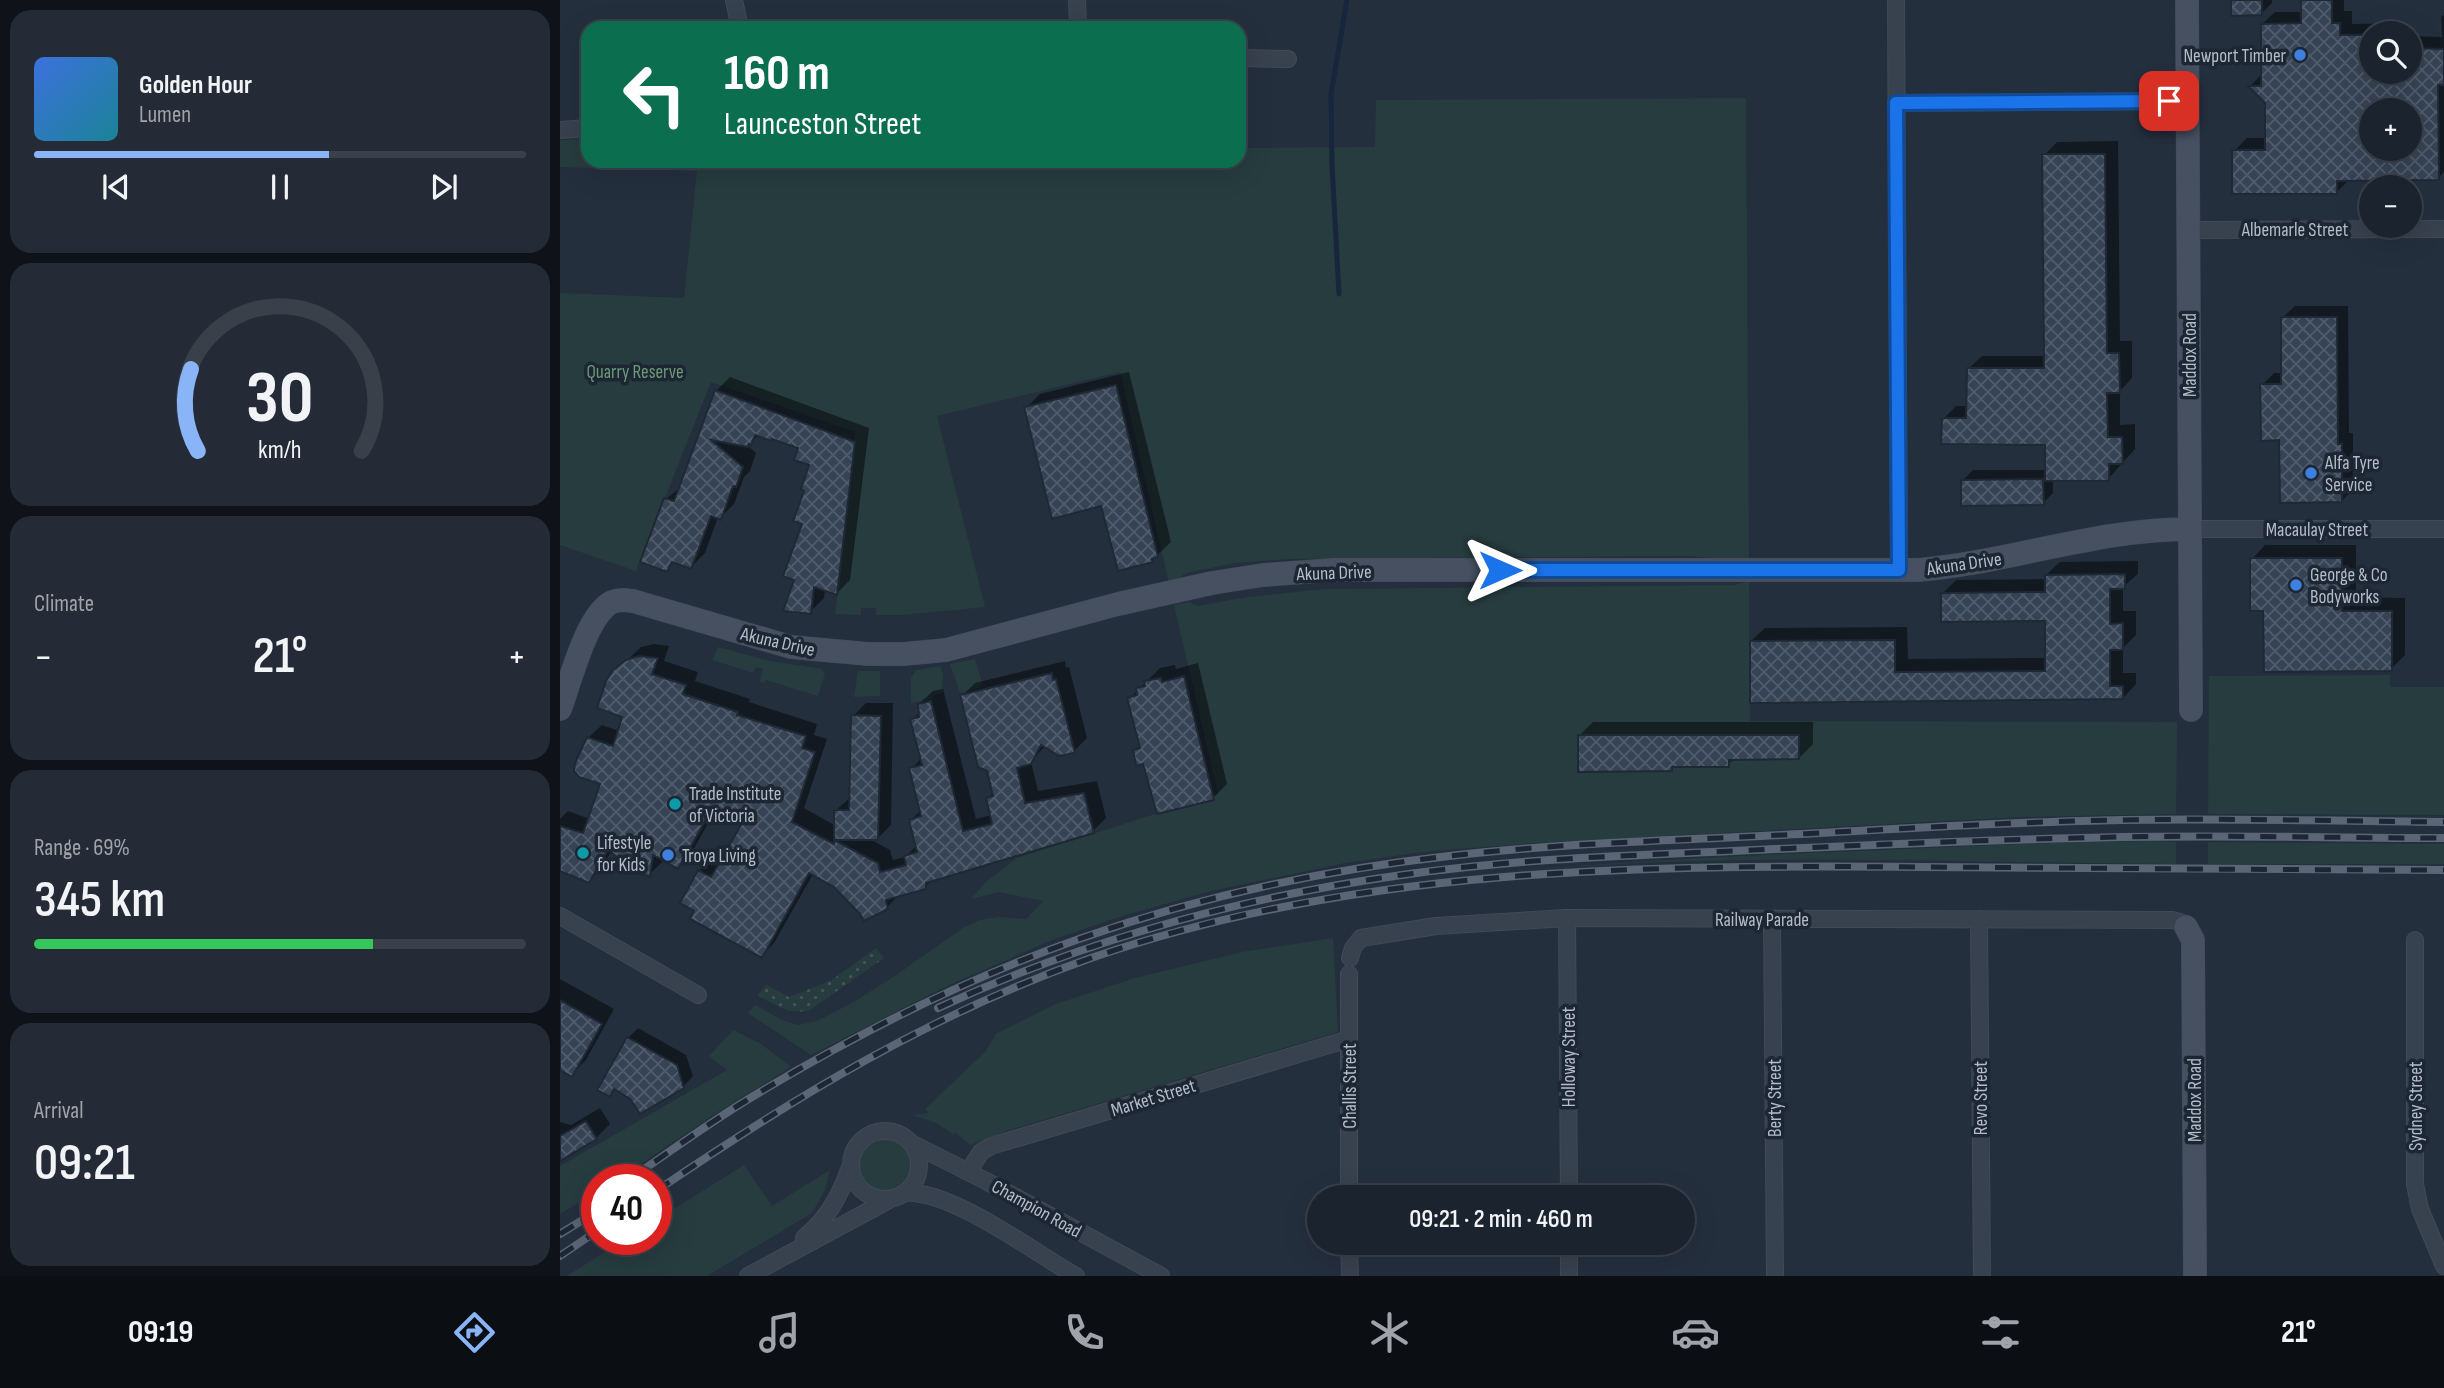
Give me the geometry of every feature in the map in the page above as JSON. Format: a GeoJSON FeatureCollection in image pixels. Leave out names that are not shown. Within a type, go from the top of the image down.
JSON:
{"type":"FeatureCollection","features":[{"type":"Feature","properties":{"kind":"street"},"geometry":{"type":"LineString","coordinates":[[734,0],[738,21]]}},
{"type":"Feature","properties":{"kind":"street"},"geometry":{"type":"LineString","coordinates":[[1077,0],[1078,21]]}},
{"type":"Feature","properties":{"kind":"street"},"geometry":{"type":"LineString","coordinates":[[1896,0],[1899,570]]}},
{"type":"Feature","properties":{"kind":"street","name":"Maddox Road"},"geometry":{"type":"LineString","coordinates":[[2187,0],[2191,710]]}},
{"type":"Feature","properties":{"kind":"street"},"geometry":{"type":"LineString","coordinates":[[1246,58],[1288,59]]}},
{"type":"Feature","properties":{"kind":"street"},"geometry":{"type":"LineString","coordinates":[[1896,103],[2188,101]]}},
{"type":"Feature","properties":{"kind":"street"},"geometry":{"type":"LineString","coordinates":[[560,130],[581,128]]}},
{"type":"Feature","properties":{"kind":"street","name":"Albemarle Street"},"geometry":{"type":"LineString","coordinates":[[2189,230],[2444,229]]}},
{"type":"Feature","properties":{"kind":"street","name":"Macaulay Street"},"geometry":{"type":"LineString","coordinates":[[2190,529],[2444,528]]}},
{"type":"Feature","properties":{"kind":"street","name":"Akuna Drive"},"geometry":{"type":"LineString","coordinates":[[560,709],[589,631],[607,605],[621,600],[633,601],[791,647],[868,654],[904,654],[946,650],[1118,604],[1212,583],[1263,575],[1333,570],[1899,570],[1966,565],[2133,531],[2190,529]]}},
{"type":"Feature","properties":{"kind":"street"},"geometry":{"type":"LineString","coordinates":[[560,916],[698,995]]}},
{"type":"Feature","properties":{"kind":"street","name":"Railway Parade"},"geometry":{"type":"LineString","coordinates":[[1349,966],[1353,948],[1361,938],[1436,926],[1567,918],[2172,920],[2186,927]]}},
{"type":"Feature","properties":{"kind":"street","name":"Holloway Street"},"geometry":{"type":"LineString","coordinates":[[1567,918],[1569,1185]]}},
{"type":"Feature","properties":{"kind":"street","name":"Revo Street"},"geometry":{"type":"LineString","coordinates":[[1979,919],[1982,1276]]}},
{"type":"Feature","properties":{"kind":"street","name":"Berty Street"},"geometry":{"type":"LineString","coordinates":[[1772,920],[1775,1276]]}},
{"type":"Feature","properties":{"kind":"street","name":"Maddox Road"},"geometry":{"type":"LineString","coordinates":[[2186,927],[2193,940],[2195,1276]]}},
{"type":"Feature","properties":{"kind":"street","name":"Sydney Street"},"geometry":{"type":"LineString","coordinates":[[2415,940],[2416,1199],[2444,1266]]}},
{"type":"Feature","properties":{"kind":"street","name":"Challis Street"},"geometry":{"type":"LineString","coordinates":[[1349,966],[1349,1185]]}},
{"type":"Feature","properties":{"kind":"street","name":"Market Street"},"geometry":{"type":"LineString","coordinates":[[968,1172],[981,1152],[990,1146],[1349,1039]]}},
{"type":"Feature","properties":{"kind":"street"},"geometry":{"type":"LineString","coordinates":[[748,1276],[913,1185],[919,1170],[918,1158],[911,1143],[891,1131],[872,1133],[857,1145],[837,1199],[825,1219],[783,1255]]}},
{"type":"Feature","properties":{"kind":"street","name":"Champion Road"},"geometry":{"type":"LineString","coordinates":[[911,1143],[1161,1276]]}},
{"type":"Feature","properties":{"kind":"street"},"geometry":{"type":"LineString","coordinates":[[850,1167],[861,1190],[875,1198],[897,1196]]}},
{"type":"Feature","properties":{"kind":"street","name":"Champion Road"},"geometry":{"type":"LineString","coordinates":[[897,1196],[929,1195],[957,1205],[1065,1273]]}},
{"type":"Feature","properties":{"kind":"street"},"geometry":{"type":"LineString","coordinates":[[1349,1255],[1350,1276]]}},
{"type":"Feature","properties":{"kind":"street"},"geometry":{"type":"LineString","coordinates":[[1569,1255],[1569,1276]]}},
{"type":"Feature","properties":{"kind":"green space","name":"Quarry Reserve"},"geometry":{"type":"Polygon","coordinates":[[[1746,98],[1749,562],[1688,556],[1289,559],[1235,563],[1191,572],[1183,575],[1178,582],[1169,583],[1120,372],[937,416],[985,607],[902,615],[876,615],[876,608],[861,608],[861,615],[835,614],[855,432],[711,382],[636,571],[560,545],[560,293],[684,298],[697,171],[594,168],[1246,168],[1246,148],[1375,147],[1376,100],[1746,98]]]}},
{"type":"Feature","properties":{"kind":"green space"},"geometry":{"type":"Polygon","coordinates":[[[581,139],[581,168],[560,167],[560,140],[581,139]]]}},
{"type":"Feature","properties":{"kind":"green space"},"geometry":{"type":"Polygon","coordinates":[[[1749,578],[1750,721],[2177,722],[2176,814],[2020,817],[1536,843],[1422,852],[1345,863],[1211,891],[1119,917],[1052,940],[947,986],[811,1055],[748,1013],[755,1005],[782,1020],[798,1025],[817,1021],[854,1002],[963,928],[980,920],[999,917],[1026,919],[1043,901],[999,892],[971,899],[987,881],[1017,858],[1218,794],[1174,605],[1188,602],[1198,606],[1247,597],[1325,589],[1735,585],[1746,582],[1749,578]]]}},
{"type":"Feature","properties":{"kind":"green space"},"geometry":{"type":"Polygon","coordinates":[[[718,647],[770,661],[822,669],[825,674],[818,696],[766,680],[764,683],[760,682],[763,669],[756,667],[753,673],[712,660],[718,647]]]}},
{"type":"Feature","properties":{"kind":"green space"},"geometry":{"type":"Polygon","coordinates":[[[975,659],[982,683],[979,688],[960,693],[950,664],[975,659]]]}},
{"type":"Feature","properties":{"kind":"green space"},"geometry":{"type":"Polygon","coordinates":[[[940,666],[943,675],[942,693],[934,695],[932,699],[911,703],[911,678],[916,670],[940,666]]]}},
{"type":"Feature","properties":{"kind":"green space"},"geometry":{"type":"Polygon","coordinates":[[[858,671],[880,671],[880,696],[854,697],[858,671]]]}},
{"type":"Feature","properties":{"kind":"green space"},"geometry":{"type":"Polygon","coordinates":[[[2390,675],[2390,687],[2444,687],[2444,815],[2208,814],[2209,676],[2390,675]]]}},
{"type":"Feature","properties":{"kind":"green space"},"geometry":{"type":"Polygon","coordinates":[[[2176,842],[2176,864],[1877,860],[1698,861],[1544,869],[1390,884],[1513,871],[1698,858],[2030,844],[2176,842]]]}},
{"type":"Feature","properties":{"kind":"green space"},"geometry":{"type":"Polygon","coordinates":[[[2208,842],[2444,844],[2444,864],[2208,864],[2208,842]]]}},
{"type":"Feature","properties":{"kind":"green space"},"geometry":{"type":"Polygon","coordinates":[[[1333,938],[1338,1032],[1009,1130],[970,1145],[955,1132],[954,1135],[937,1123],[913,1115],[929,1113],[925,1109],[986,1051],[996,1034],[1056,1004],[1135,978],[1242,952],[1333,938]]]}},
{"type":"Feature","properties":{"kind":"green space"},"geometry":{"type":"Polygon","coordinates":[[[876,948],[884,958],[810,1010],[788,1010],[757,995],[767,985],[789,997],[832,980],[876,948]]]}},
{"type":"Feature","properties":{"kind":"green space"},"geometry":{"type":"Polygon","coordinates":[[[733,1030],[761,1044],[791,1067],[640,1164],[581,1164],[581,1202],[560,1214],[560,1166],[727,1070],[709,1056],[733,1030]]]}},
{"type":"Feature","properties":{"kind":"green space"},"geometry":{"type":"Polygon","coordinates":[[[885,1140],[904,1147],[911,1166],[904,1185],[885,1192],[866,1185],[859,1166],[866,1147],[885,1140]]]}},
{"type":"Feature","properties":{"kind":"green space"},"geometry":{"type":"Polygon","coordinates":[[[744,1165],[772,1206],[830,1170],[825,1190],[812,1213],[707,1276],[567,1276],[600,1255],[672,1255],[672,1210],[744,1165]]]}},
{"type":"Feature","properties":{"kind":"building"},"geometry":{"type":"Polygon","coordinates":[[[2231,0],[2262,0],[2262,15],[2231,16],[2231,0]]]}},
{"type":"Feature","properties":{"kind":"building"},"geometry":{"type":"Polygon","coordinates":[[[2301,0],[2332,0],[2332,23],[2340,23],[2340,35],[2359,35],[2359,84],[2422,84],[2422,48],[2444,49],[2444,85],[2438,85],[2439,180],[2422,180],[2422,175],[2359,175],[2359,181],[2337,181],[2337,194],[2232,194],[2232,150],[2265,150],[2265,103],[2248,86],[2261,86],[2261,24],[2301,23],[2301,0]]]}},
{"type":"Feature","properties":{"kind":"building"},"geometry":{"type":"Polygon","coordinates":[[[2042,154],[2105,154],[2107,353],[2119,353],[2120,393],[2107,393],[2108,437],[2122,437],[2123,464],[2109,464],[2109,481],[2045,481],[2045,445],[1941,444],[1942,418],[1966,418],[1967,368],[2044,368],[2042,154]]]}},
{"type":"Feature","properties":{"kind":"building"},"geometry":{"type":"Polygon","coordinates":[[[2281,317],[2337,317],[2338,444],[2342,444],[2342,502],[2280,503],[2279,440],[2261,441],[2260,384],[2281,384],[2281,317]]]}},
{"type":"Feature","properties":{"kind":"building"},"geometry":{"type":"Polygon","coordinates":[[[1116,385],[1158,557],[1152,559],[1153,562],[1118,571],[1101,506],[1052,519],[1024,407],[1116,385]]]}},
{"type":"Feature","properties":{"kind":"building"},"geometry":{"type":"Polygon","coordinates":[[[715,390],[855,442],[837,595],[814,587],[811,614],[783,611],[794,580],[783,576],[802,524],[793,521],[804,491],[801,489],[809,465],[794,460],[798,448],[772,439],[771,441],[755,435],[748,447],[711,440],[743,467],[721,520],[711,516],[691,569],[672,562],[667,572],[640,562],[664,498],[674,501],[715,390]]]}},
{"type":"Feature","properties":{"kind":"building"},"geometry":{"type":"Polygon","coordinates":[[[2043,479],[2044,505],[1961,506],[1961,480],[2043,479]]]}},
{"type":"Feature","properties":{"kind":"building"},"geometry":{"type":"Polygon","coordinates":[[[2250,558],[2342,558],[2342,611],[2392,611],[2392,671],[2264,672],[2263,611],[2250,611],[2250,558]]]}},
{"type":"Feature","properties":{"kind":"building"},"geometry":{"type":"Polygon","coordinates":[[[2125,574],[2125,589],[2110,589],[2110,624],[2123,623],[2123,650],[2110,650],[2110,686],[2123,686],[2123,699],[1750,703],[1750,641],[1895,640],[1895,672],[2045,671],[2045,621],[1941,622],[1941,593],[2045,592],[2045,575],[2125,574]]]}},
{"type":"Feature","properties":{"kind":"building"},"geometry":{"type":"Polygon","coordinates":[[[639,656],[658,658],[652,674],[686,685],[683,694],[738,712],[737,715],[806,736],[802,748],[815,752],[792,822],[878,863],[880,872],[906,865],[904,856],[917,852],[909,820],[921,816],[909,768],[922,765],[910,719],[919,717],[918,704],[931,701],[963,831],[992,824],[986,798],[993,796],[987,771],[978,767],[960,695],[1052,673],[1053,680],[1056,679],[1075,753],[1059,756],[1041,745],[1031,764],[1017,768],[1025,803],[1084,793],[1094,833],[926,883],[926,889],[886,900],[888,909],[864,921],[834,887],[809,873],[762,958],[690,919],[694,911],[680,903],[698,870],[711,877],[741,825],[712,809],[678,869],[653,855],[650,877],[636,872],[608,850],[589,883],[560,871],[560,826],[583,833],[600,784],[579,777],[574,771],[575,763],[587,737],[613,746],[622,717],[597,708],[606,681],[613,670],[626,660],[639,656]]]}},
{"type":"Feature","properties":{"kind":"building"},"geometry":{"type":"Polygon","coordinates":[[[1184,676],[1214,800],[1157,814],[1143,764],[1136,766],[1133,750],[1140,748],[1127,698],[1137,695],[1136,688],[1145,686],[1144,681],[1161,678],[1162,682],[1184,676]]]}},
{"type":"Feature","properties":{"kind":"building"},"geometry":{"type":"Polygon","coordinates":[[[851,715],[881,716],[878,840],[834,840],[834,810],[849,810],[851,715]]]}},
{"type":"Feature","properties":{"kind":"building"},"geometry":{"type":"Polygon","coordinates":[[[1578,735],[1799,735],[1799,759],[1729,760],[1729,767],[1672,767],[1672,771],[1578,772],[1578,735]]]}},
{"type":"Feature","properties":{"kind":"building"},"geometry":{"type":"Polygon","coordinates":[[[560,1000],[602,1024],[572,1077],[560,1070],[560,1000]]]}},
{"type":"Feature","properties":{"kind":"building"},"geometry":{"type":"Polygon","coordinates":[[[627,1037],[677,1065],[684,1088],[640,1114],[630,1099],[614,1089],[610,1097],[597,1090],[627,1037]]]}},
{"type":"Feature","properties":{"kind":"building"},"geometry":{"type":"Polygon","coordinates":[[[586,1121],[597,1139],[560,1161],[560,1136],[586,1121]]]}},
{"type":"Feature","properties":{"kind":"waterway"},"geometry":{"type":"LineString","coordinates":[[1339,294],[1331,94],[1347,0]]}},
{"type":"Feature","properties":{"kind":"railway"},"geometry":{"type":"LineString","coordinates":[[651,1164],[787,1076],[908,1011],[993,972],[1079,939],[1169,910],[1308,877],[1402,862],[1527,849],[1941,826],[2161,819],[2444,822]]}},
{"type":"Feature","properties":{"kind":"railway"},"geometry":{"type":"LineString","coordinates":[[938,1008],[1052,961],[1168,923],[1348,883],[1455,868],[1592,857],[2035,839],[2202,836],[2444,838]]}},
{"type":"Feature","properties":{"kind":"railway"},"geometry":{"type":"LineString","coordinates":[[672,1181],[760,1123],[866,1060],[975,1005],[1091,958],[1192,928],[1294,905],[1397,888],[1502,877],[1711,867],[2444,870]]}},
{"type":"Feature","properties":{"kind":"railway"},"geometry":{"type":"LineString","coordinates":[[560,1234],[581,1221]]}},
{"type":"Feature","properties":{"kind":"railway"},"geometry":{"type":"LineString","coordinates":[[560,1256],[581,1242]]}},
{"type":"Feature","properties":{"kind":"place","name":"Newport Timber"},"geometry":{"type":"Point","coordinates":[2300,55]}},
{"type":"Feature","properties":{"kind":"place","name":"Alfa Tyre Service"},"geometry":{"type":"Point","coordinates":[2311,473]}},
{"type":"Feature","properties":{"kind":"place","name":"George & Co Bodyworks"},"geometry":{"type":"Point","coordinates":[2296,585]}},
{"type":"Feature","properties":{"kind":"place","name":"Trade Institute of Victoria"},"geometry":{"type":"Point","coordinates":[675,804]}},
{"type":"Feature","properties":{"kind":"place","name":"Lifestyle for Kids"},"geometry":{"type":"Point","coordinates":[583,853]}},
{"type":"Feature","properties":{"kind":"place","name":"Troya Living"},"geometry":{"type":"Point","coordinates":[668,855]}},
{"type":"Feature","properties":{"kind":"route"},"geometry":{"type":"LineString","coordinates":[[1500,570],[1899,570],[1896,103],[2169,101]]}}]}
